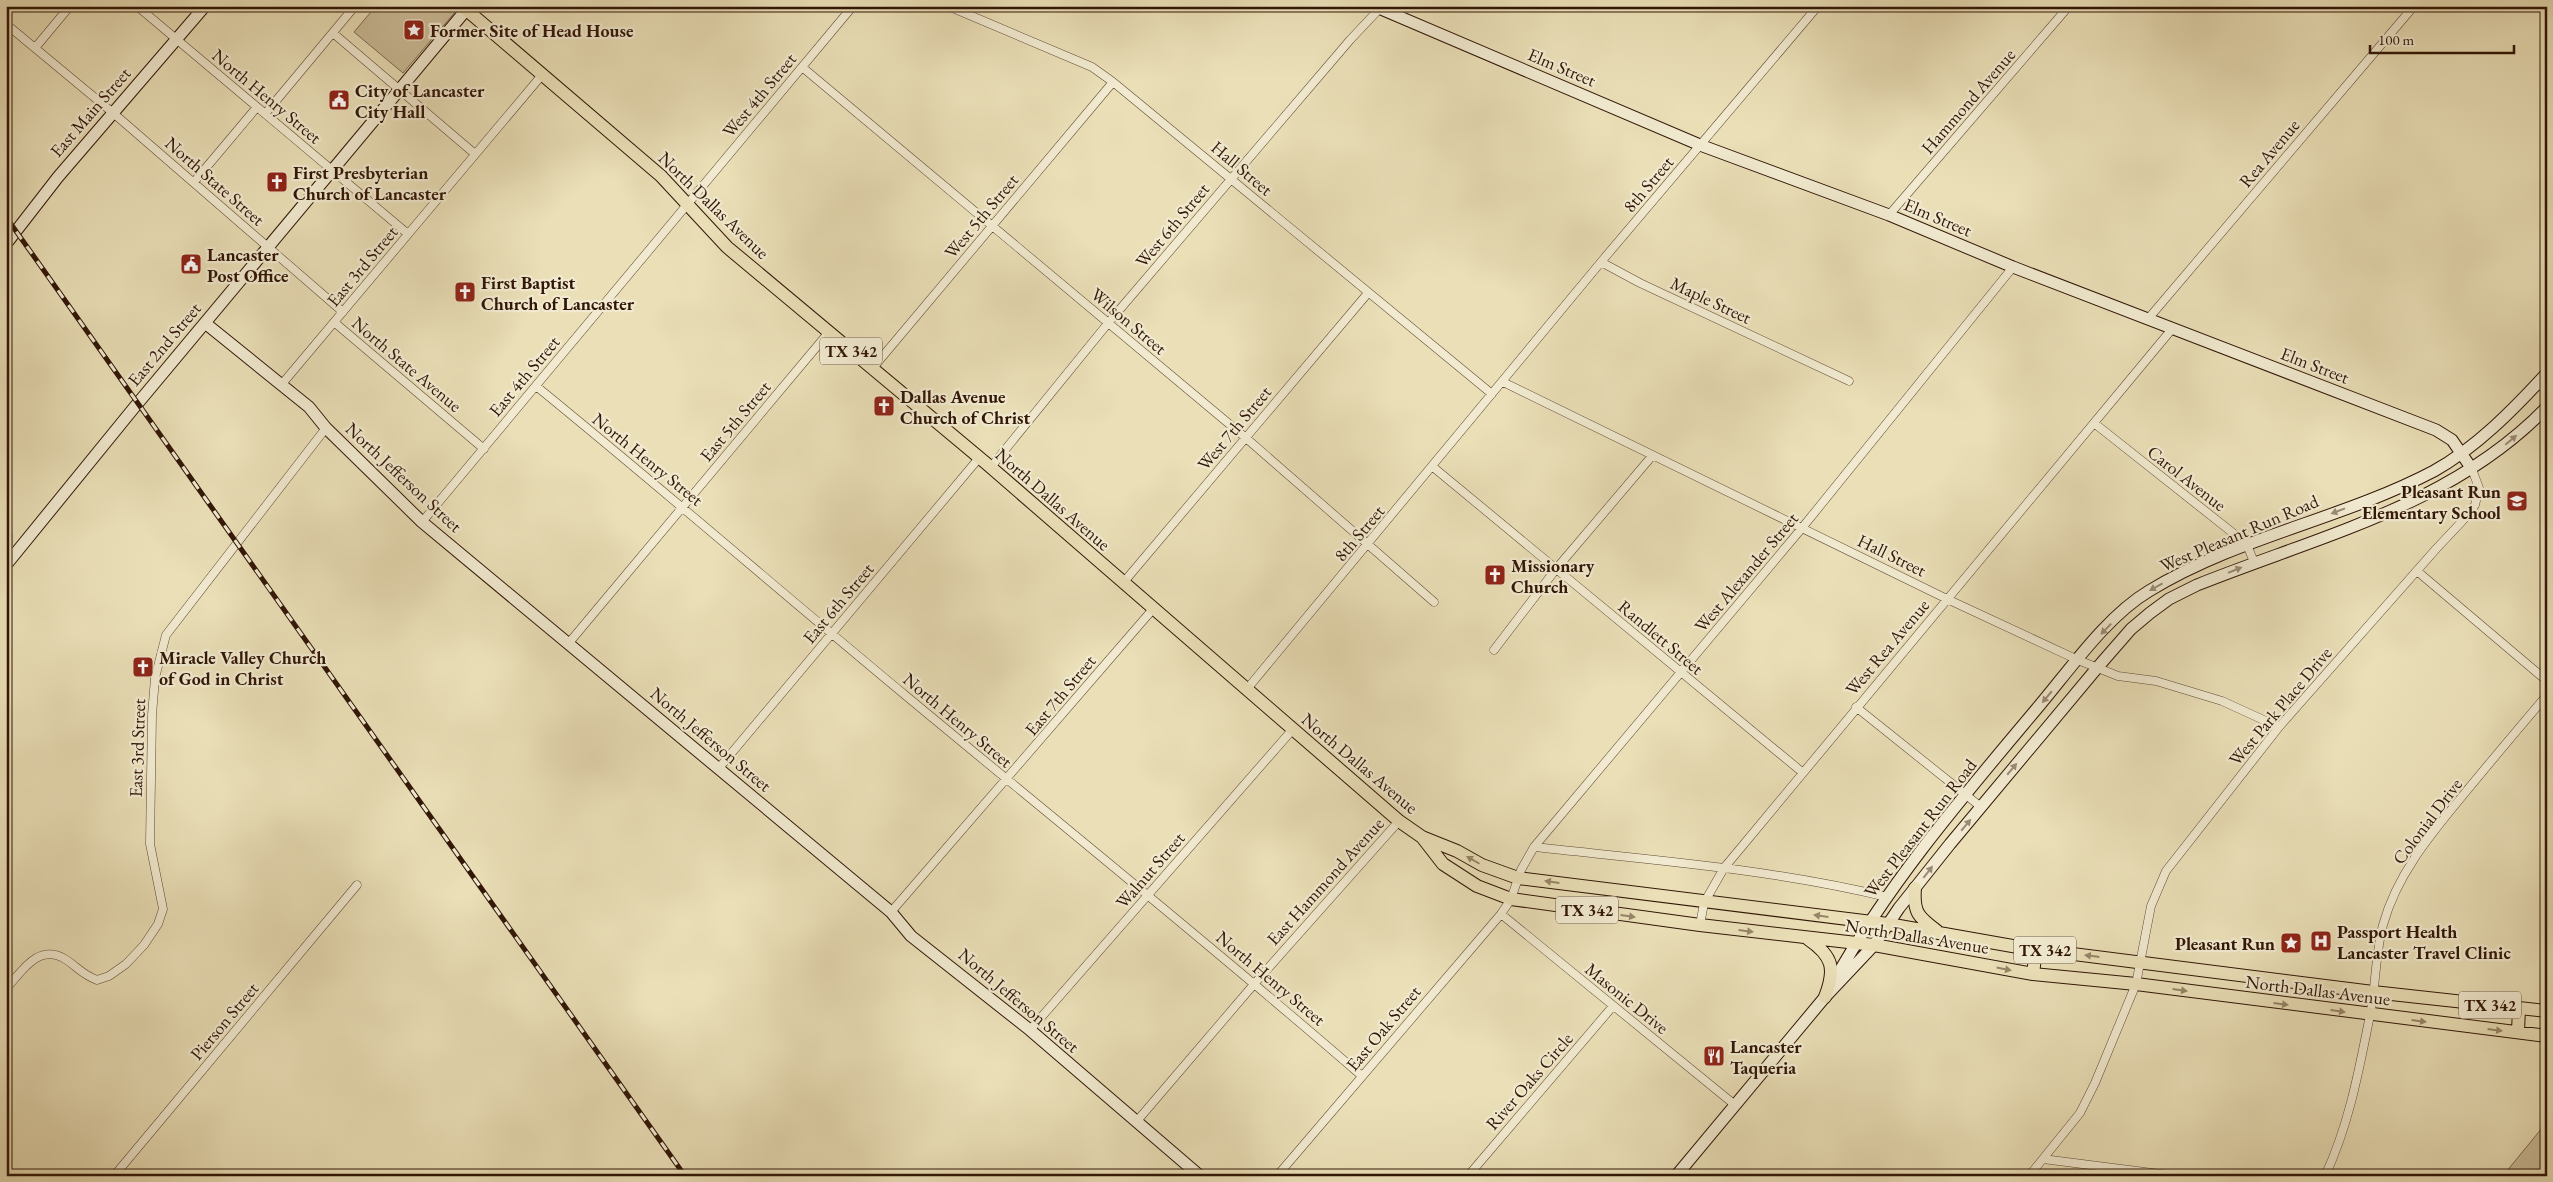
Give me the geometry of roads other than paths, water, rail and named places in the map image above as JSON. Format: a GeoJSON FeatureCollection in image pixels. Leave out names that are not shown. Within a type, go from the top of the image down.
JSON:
{"type":"FeatureCollection","features":[{"type":"Feature","properties":{"kind":"main road","name":"North Dallas Avenue"},"geometry":{"type":"LineString","coordinates":[[464,8],[661,176],[727,247],[991,467],[1399,821],[1422,837],[1457,851],[1482,865],[1518,878],[1704,903],[1888,924],[2036,949],[2373,992],[2547,1011]]}},
{"type":"Feature","properties":{"kind":"main road","name":"North Dallas Avenue"},"geometry":{"type":"LineString","coordinates":[[1422,837],[1443,864],[1478,886],[1511,899],[1700,925],[1874,945],[2033,974],[2136,984],[2547,1036]]}},
{"type":"Feature","properties":{"kind":"main road"},"geometry":{"type":"LineString","coordinates":[[1916,888],[1915,910],[1920,917],[1937,931]]}},
{"type":"Feature","properties":{"kind":"main road"},"geometry":{"type":"LineString","coordinates":[[1806,938],[1827,954],[1832,966],[1825,998]]}},
{"type":"Feature","properties":{"kind":"main road"},"geometry":{"type":"LineString","coordinates":[[2033,974],[2036,949]]}},
{"type":"Feature","properties":{"kind":"main road"},"geometry":{"type":"LineString","coordinates":[[2257,1000],[2259,977]]}},
{"type":"Feature","properties":{"kind":"main road"},"geometry":{"type":"LineString","coordinates":[[2518,1032],[2519,1008]]}},
{"type":"Feature","properties":{"kind":"street"},"geometry":{"type":"LineString","coordinates":[[35,48],[70,6]]}},
{"type":"Feature","properties":{"kind":"street","name":"North Henry Street"},"geometry":{"type":"LineString","coordinates":[[137,6],[408,234]]}},
{"type":"Feature","properties":{"kind":"street","name":"East Main Street"},"geometry":{"type":"LineString","coordinates":[[6,244],[112,112],[205,6]]}},
{"type":"Feature","properties":{"kind":"street"},"geometry":{"type":"LineString","coordinates":[[265,114],[355,6]]}},
{"type":"Feature","properties":{"kind":"street","name":"West 4th Street"},"geometry":{"type":"LineString","coordinates":[[687,203],[853,6]]}},
{"type":"Feature","properties":{"kind":"street","name":"Hall Street"},"geometry":{"type":"LineString","coordinates":[[948,6],[1092,68],[1113,82],[1232,178],[1368,293],[1492,394]]}},
{"type":"Feature","properties":{"kind":"street","name":"8th Street"},"geometry":{"type":"LineString","coordinates":[[1247,689],[1433,467],[1601,262],[1818,6]]}},
{"type":"Feature","properties":{"kind":"street","name":"Hammond Avenue"},"geometry":{"type":"LineString","coordinates":[[1890,215],[2069,6]]}},
{"type":"Feature","properties":{"kind":"street","name":"Rea Avenue"},"geometry":{"type":"LineString","coordinates":[[2148,319],[2414,6]]}},
{"type":"Feature","properties":{"kind":"street","name":"Elm Street"},"geometry":{"type":"LineString","coordinates":[[1379,7],[1700,145],[1890,215],[2013,267],[2436,430],[2452,440],[2472,470]]}},
{"type":"Feature","properties":{"kind":"street","name":"West 6th Street"},"geometry":{"type":"LineString","coordinates":[[991,467],[1108,322],[1379,7]]}},
{"type":"Feature","properties":{"kind":"street","name":"East 2nd Street"},"geometry":{"type":"LineString","coordinates":[[6,565],[204,323],[399,90],[464,8]]}},
{"type":"Feature","properties":{"kind":"street","name":"North State Street"},"geometry":{"type":"LineString","coordinates":[[6,24],[194,182],[343,312]]}},
{"type":"Feature","properties":{"kind":"street"},"geometry":{"type":"LineString","coordinates":[[333,33],[475,154]]}},
{"type":"Feature","properties":{"kind":"street","name":"Wilson Street"},"geometry":{"type":"LineString","coordinates":[[802,67],[1246,438],[1434,602]]}},
{"type":"Feature","properties":{"kind":"street","name":"East 3rd Street"},"geometry":{"type":"LineString","coordinates":[[282,384],[542,75]]}},
{"type":"Feature","properties":{"kind":"street","name":"West 5th Street"},"geometry":{"type":"LineString","coordinates":[[872,369],[1113,82]]}},
{"type":"Feature","properties":{"kind":"street"},"geometry":{"type":"LineString","coordinates":[[194,182],[257,107]]}},
{"type":"Feature","properties":{"kind":"street","name":"East 4th Street"},"geometry":{"type":"LineString","coordinates":[[422,522],[687,203]]}},
{"type":"Feature","properties":{"kind":"street","name":"Maple Street"},"geometry":{"type":"LineString","coordinates":[[1601,262],[1640,283],[1849,381]]}},
{"type":"Feature","properties":{"kind":"street","name":"West Alexander Street"},"geometry":{"type":"LineString","coordinates":[[1511,899],[1518,878],[1534,847],[1802,528],[2013,267]]}},
{"type":"Feature","properties":{"kind":"street","name":"West 7th Street"},"geometry":{"type":"LineString","coordinates":[[1123,583],[1368,293]]}},
{"type":"Feature","properties":{"kind":"street","name":"North State Avenue"},"geometry":{"type":"LineString","coordinates":[[334,322],[484,448]]}},
{"type":"Feature","properties":{"kind":"street","name":"North Jefferson Street"},"geometry":{"type":"LineString","coordinates":[[204,323],[309,407],[326,428],[422,522],[891,912],[910,936],[1030,1030],[1200,1176]]}},
{"type":"Feature","properties":{"kind":"street","name":"West Rea Avenue"},"geometry":{"type":"LineString","coordinates":[[1700,925],[1704,903],[1724,868],[2172,329]]}},
{"type":"Feature","properties":{"kind":"street","name":"East 5th Street"},"geometry":{"type":"LineString","coordinates":[[568,644],[829,332]]}},
{"type":"Feature","properties":{"kind":"street","name":"West Pleasant Run Road"},"geometry":{"type":"LineString","coordinates":[[1825,998],[1855,943],[1869,922],[1966,795],[2106,628],[2146,592],[2180,573],[2246,545],[2391,491],[2434,470],[2461,453],[2542,387],[2547,373]]}},
{"type":"Feature","properties":{"kind":"street","name":"Hall Street"},"geometry":{"type":"LineString","coordinates":[[1503,382],[1947,599],[2078,660],[2118,676],[2180,687],[2222,701],[2279,727]]}},
{"type":"Feature","properties":{"kind":"street","name":"North Henry Street"},"geometry":{"type":"LineString","coordinates":[[536,386],[683,506],[832,634],[1007,780],[1255,983],[1362,1076]]}},
{"type":"Feature","properties":{"kind":"street","name":"West Pleasant Run Road"},"geometry":{"type":"LineString","coordinates":[[1825,998],[1874,945],[1888,924],[1981,807],[2131,629],[2170,599],[2254,562],[2386,514],[2472,470],[2513,439],[2547,407]]}},
{"type":"Feature","properties":{"kind":"street","name":"Carol Avenue"},"geometry":{"type":"LineString","coordinates":[[2094,423],[2246,545],[2254,562]]}},
{"type":"Feature","properties":{"kind":"street","name":"East 3rd Street"},"geometry":{"type":"LineString","coordinates":[[6,989],[36,957],[45,954],[66,960],[76,969],[97,980],[109,976],[126,964],[158,924],[163,909],[150,844],[152,715],[155,678],[166,635],[326,428]]}},
{"type":"Feature","properties":{"kind":"street"},"geometry":{"type":"LineString","coordinates":[[1494,650],[1556,569],[1652,456]]}},
{"type":"Feature","properties":{"kind":"street","name":"East 6th Street"},"geometry":{"type":"LineString","coordinates":[[719,768],[980,458]]}},
{"type":"Feature","properties":{"kind":"street","name":"Randlett Street"},"geometry":{"type":"LineString","coordinates":[[1433,467],[1802,772]]}},
{"type":"Feature","properties":{"kind":"street","name":"West Park Place Drive"},"geometry":{"type":"LineString","coordinates":[[2029,1176],[2069,1127],[2088,1099],[2136,984],[2151,906],[2166,871],[2279,727],[2475,505],[2479,488],[2472,470]]}},
{"type":"Feature","properties":{"kind":"street"},"geometry":{"type":"LineString","coordinates":[[2417,571],[2547,681]]}},
{"type":"Feature","properties":{"kind":"street","name":"East 7th Street"},"geometry":{"type":"LineString","coordinates":[[891,912],[1153,609]]}},
{"type":"Feature","properties":{"kind":"street","name":"Colonial Drive"},"geometry":{"type":"LineString","coordinates":[[2325,1176],[2340,1139],[2353,1097],[2370,1015],[2383,925],[2393,897],[2414,858],[2547,695]]}},
{"type":"Feature","properties":{"kind":"street"},"geometry":{"type":"LineString","coordinates":[[1856,707],[1981,807]]}},
{"type":"Feature","properties":{"kind":"street","name":"Walnut Street"},"geometry":{"type":"LineString","coordinates":[[1030,1030],[1293,729]]}},
{"type":"Feature","properties":{"kind":"street","name":"East Hammond Avenue"},"geometry":{"type":"LineString","coordinates":[[1137,1121],[1255,983],[1399,821]]}},
{"type":"Feature","properties":{"kind":"street","name":"North Dallas Avenue"},"geometry":{"type":"LineString","coordinates":[[1534,847],[1724,868],[1887,897]]}},
{"type":"Feature","properties":{"kind":"street","name":"Pierson Street"},"geometry":{"type":"LineString","coordinates":[[114,1176],[356,885]]}},
{"type":"Feature","properties":{"kind":"street","name":"East Oak Street"},"geometry":{"type":"LineString","coordinates":[[1277,1176],[1501,914],[1511,899]]}},
{"type":"Feature","properties":{"kind":"street","name":"Masonic Drive"},"geometry":{"type":"LineString","coordinates":[[1501,914],[1735,1105]]}},
{"type":"Feature","properties":{"kind":"street"},"geometry":{"type":"LineString","coordinates":[[1676,1176],[1825,998]]}},
{"type":"Feature","properties":{"kind":"street","name":"River Oaks Circle"},"geometry":{"type":"LineString","coordinates":[[1468,1176],[1613,1006]]}},
{"type":"Feature","properties":{"kind":"street"},"geometry":{"type":"LineString","coordinates":[[2043,1159],[2176,1176]]}},
{"type":"Feature","properties":{"kind":"railway"},"geometry":{"type":"LineString","coordinates":[[6,217],[685,1176]]}},
{"type":"Feature","properties":{"kind":"place","name":"Former Site of Head House"},"geometry":{"type":"Point","coordinates":[414,30]}},
{"type":"Feature","properties":{"kind":"place","name":"City of Lancaster City Hall"},"geometry":{"type":"Point","coordinates":[339,100]}},
{"type":"Feature","properties":{"kind":"place","name":"First Presbyterian Church of Lancaster"},"geometry":{"type":"Point","coordinates":[277,182]}},
{"type":"Feature","properties":{"kind":"place","name":"Lancaster Post Office"},"geometry":{"type":"Point","coordinates":[191,264]}},
{"type":"Feature","properties":{"kind":"place","name":"First Baptist Church of Lancaster"},"geometry":{"type":"Point","coordinates":[465,292]}},
{"type":"Feature","properties":{"kind":"place","name":"Dallas Avenue Church of Christ"},"geometry":{"type":"Point","coordinates":[884,406]}},
{"type":"Feature","properties":{"kind":"place","name":"Pleasant Run Elementary School"},"geometry":{"type":"Point","coordinates":[2517,501]}},
{"type":"Feature","properties":{"kind":"place","name":"Missionary Church"},"geometry":{"type":"Point","coordinates":[1495,575]}},
{"type":"Feature","properties":{"kind":"place","name":"Miracle Valley Church of God in Christ"},"geometry":{"type":"Point","coordinates":[143,667]}},
{"type":"Feature","properties":{"kind":"place","name":"Passport Health Lancaster Travel Clinic"},"geometry":{"type":"Point","coordinates":[2321,941]}},
{"type":"Feature","properties":{"kind":"place","name":"Pleasant Run"},"geometry":{"type":"Point","coordinates":[2291,943]}},
{"type":"Feature","properties":{"kind":"place","name":"Lancaster Taqueria"},"geometry":{"type":"Point","coordinates":[1714,1056]}}]}
